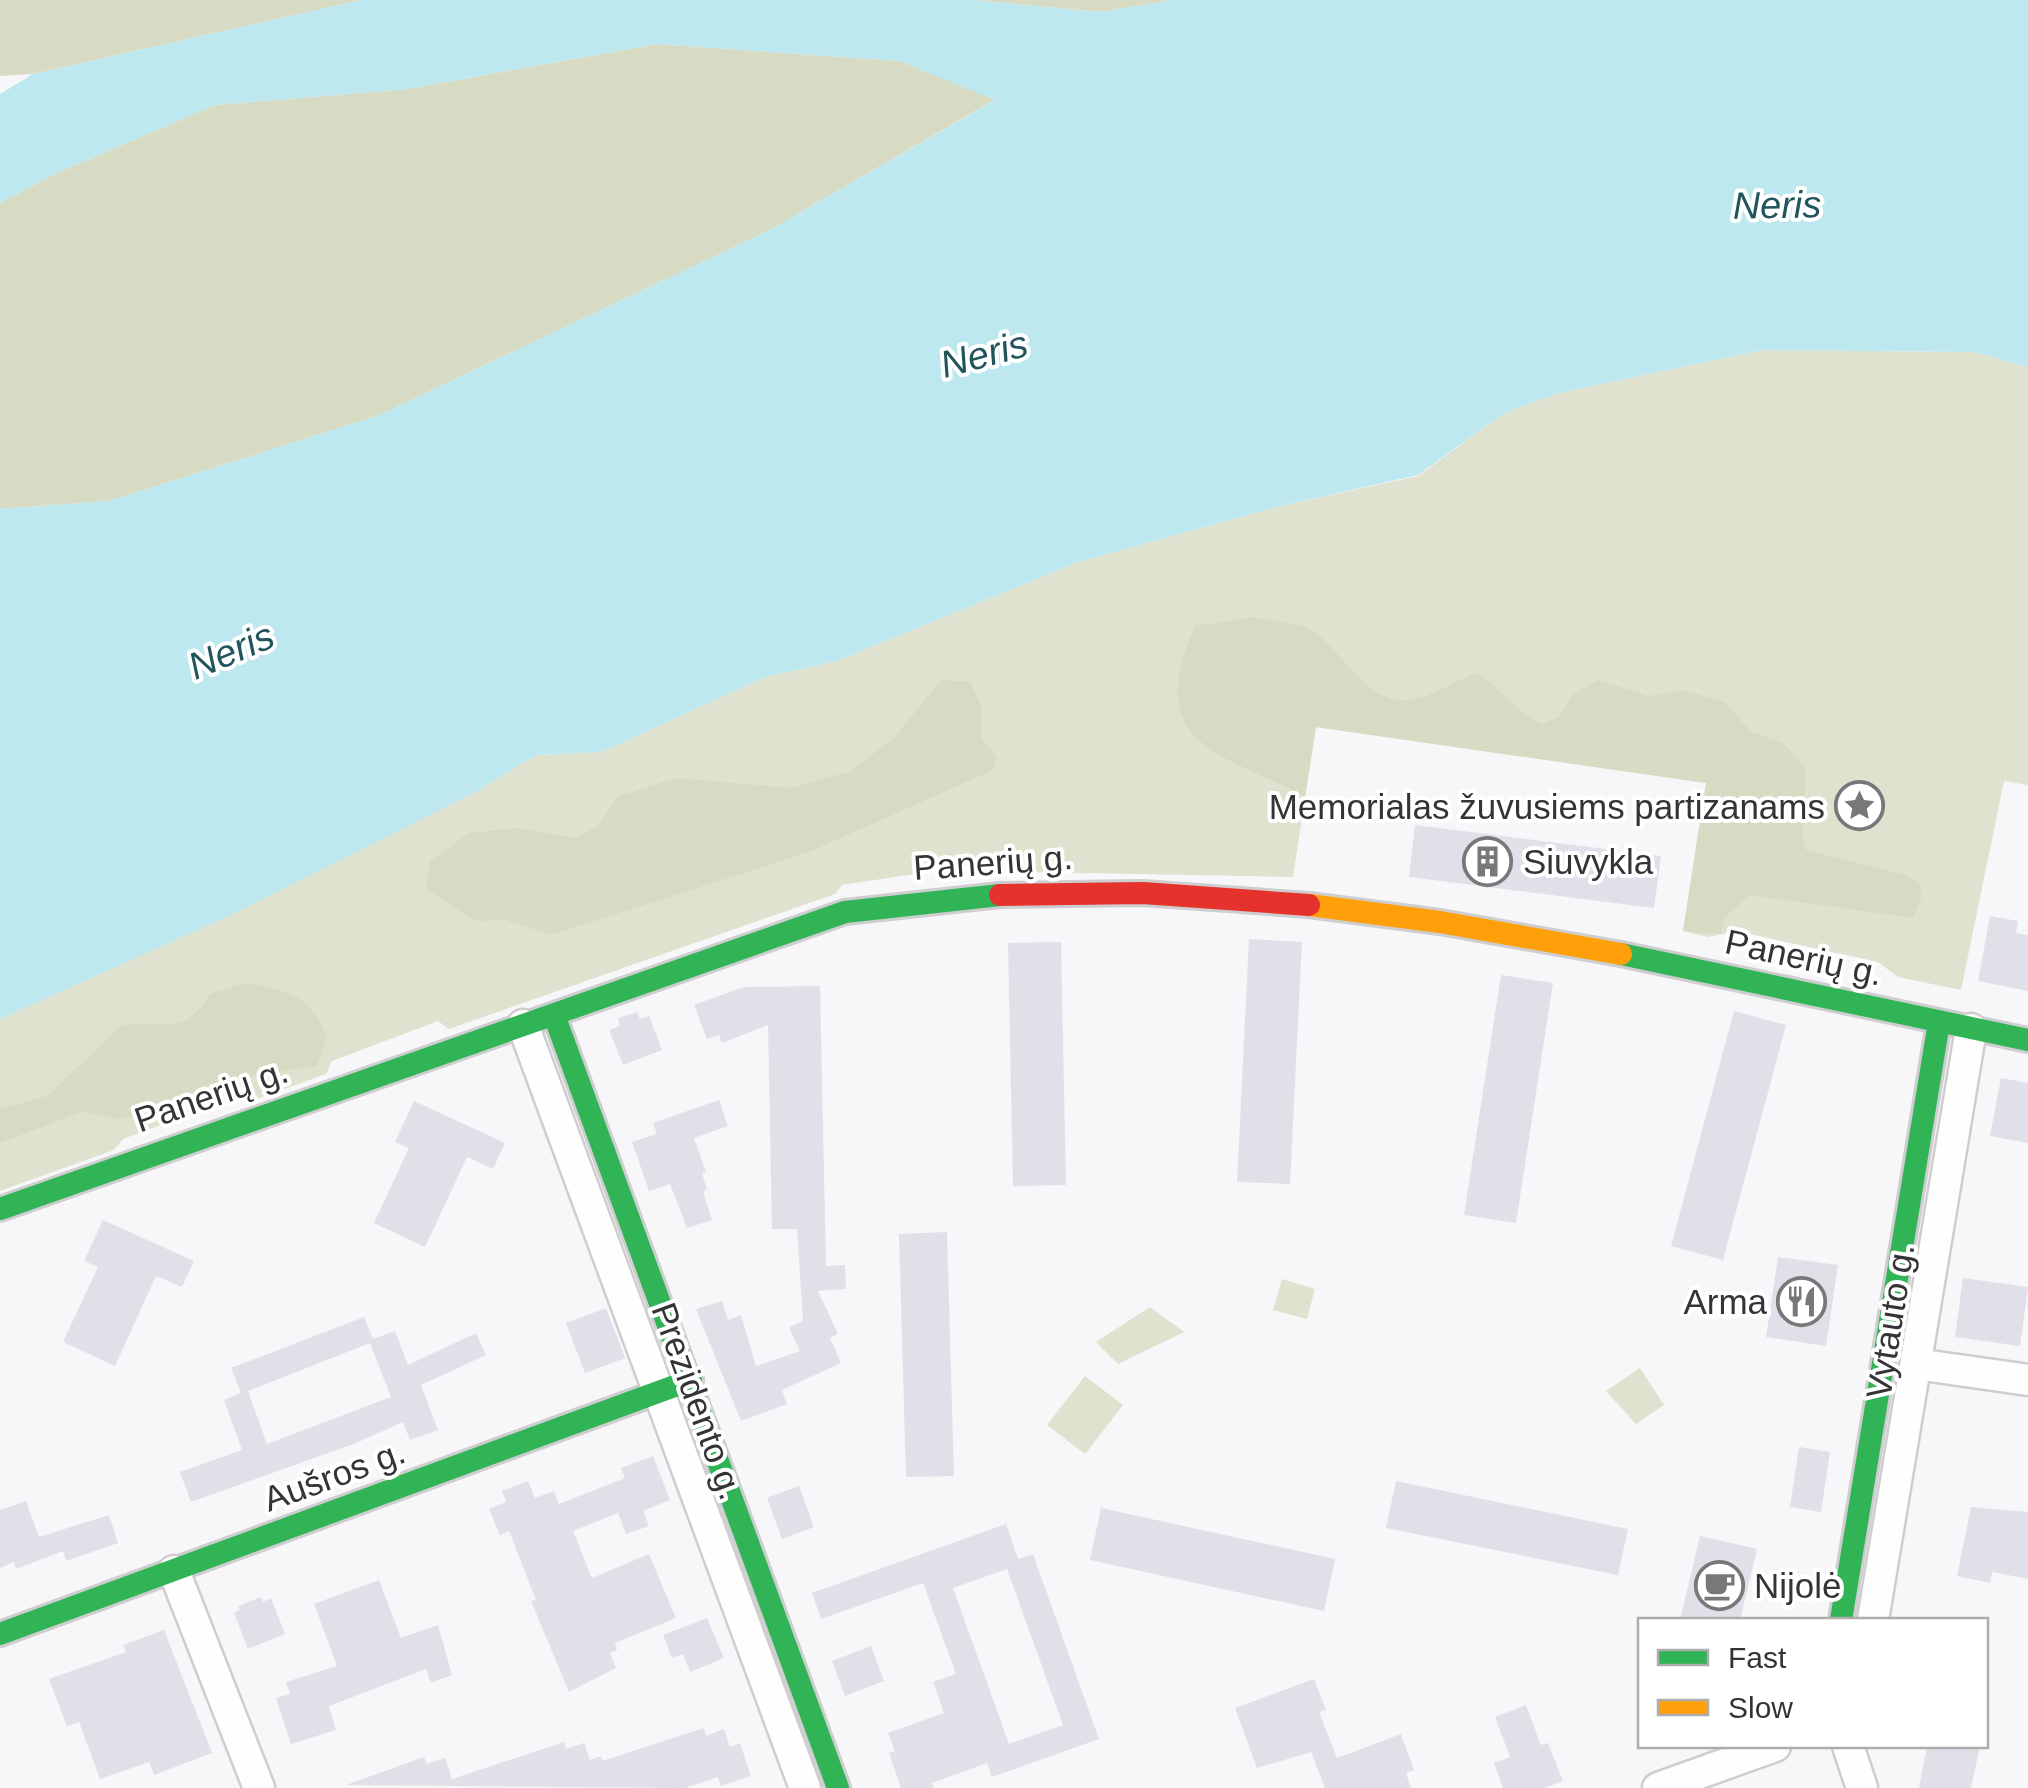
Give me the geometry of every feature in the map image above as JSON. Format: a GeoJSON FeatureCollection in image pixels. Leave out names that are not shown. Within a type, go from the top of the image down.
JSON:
{"type":"FeatureCollection","features":[{"type":"Feature","properties":{"kind":"street","name":"Panerių g."},"geometry":{"type":"LineString","coordinates":[[0,1208],[845,912],[937,897],[1094,890],[1302,903],[1732,976],[2028,1040]]}},
{"type":"Feature","properties":{"kind":"street","name":"Prezidento g."},"geometry":{"type":"LineString","coordinates":[[554,1015],[838,1788]]}},
{"type":"Feature","properties":{"kind":"street","name":"Vytauto g."},"geometry":{"type":"LineString","coordinates":[[1841,1618],[1940,1022]]}},
{"type":"Feature","properties":{"kind":"street","name":"Prezidento g."},"geometry":{"type":"LineString","coordinates":[[523,1025],[608,1259],[662,1392],[805,1788]]}},
{"type":"Feature","properties":{"kind":"street","name":"Vytauto g."},"geometry":{"type":"LineString","coordinates":[[1873,1618],[1972,1029]]}},
{"type":"Feature","properties":{"kind":"street"},"geometry":{"type":"LineString","coordinates":[[1916,1364],[2028,1380]]}},
{"type":"Feature","properties":{"kind":"street","name":"Aušros g."},"geometry":{"type":"LineString","coordinates":[[0,1634],[691,1380]]}},
{"type":"Feature","properties":{"kind":"street"},"geometry":{"type":"LineString","coordinates":[[174,1571],[259,1788]]}},
{"type":"Feature","properties":{"kind":"street"},"geometry":{"type":"LineString","coordinates":[[1658,1788],[1770,1748]]}},
{"type":"Feature","properties":{"kind":"street"},"geometry":{"type":"LineString","coordinates":[[1849,1748],[1862,1788]]}},
{"type":"Feature","properties":{"kind":"green space"},"geometry":{"type":"Polygon","coordinates":[[[0,0],[362,0],[33,74],[0,76],[0,0]]]}},
{"type":"Feature","properties":{"kind":"green space"},"geometry":{"type":"Polygon","coordinates":[[[972,0],[1173,0],[1100,12],[972,0]]]}},
{"type":"Feature","properties":{"kind":"green space"},"geometry":{"type":"Polygon","coordinates":[[[657,44],[899,61],[996,99],[770,230],[377,416],[109,501],[0,509],[0,203],[57,173],[215,105],[407,89],[657,44]]]}},
{"type":"Feature","properties":{"kind":"green space"},"geometry":{"type":"Polygon","coordinates":[[[1762,350],[1974,352],[2028,367],[2028,785],[2004,781],[1961,990],[1898,977],[1878,962],[1736,931],[1708,937],[1683,931],[1706,783],[1316,727],[1293,877],[983,871],[974,865],[842,885],[835,894],[449,1029],[438,1021],[332,1061],[326,1074],[254,1100],[241,1095],[123,1139],[114,1150],[0,1191],[0,1019],[477,791],[536,755],[602,752],[765,677],[837,661],[1078,562],[1280,506],[1418,476],[1504,413],[1559,393],[1762,350]]]}},
{"type":"Feature","properties":{"kind":"green space"},"geometry":{"type":"Polygon","coordinates":[[[1254,617],[1314,632],[1373,690],[1402,700],[1420,698],[1477,673],[1525,714],[1543,724],[1560,716],[1572,695],[1598,680],[1648,696],[1684,690],[1726,703],[1751,732],[1783,743],[1806,768],[1806,850],[1905,875],[1920,884],[1922,896],[1913,918],[1750,895],[1725,917],[1721,934],[1683,931],[1706,783],[1316,727],[1305,796],[1218,754],[1198,739],[1184,720],[1178,696],[1181,665],[1195,626],[1254,617]]]}},
{"type":"Feature","properties":{"kind":"green space"},"geometry":{"type":"Polygon","coordinates":[[[941,680],[970,682],[981,706],[981,738],[997,757],[993,770],[809,852],[551,935],[506,920],[476,921],[426,889],[430,861],[469,833],[518,828],[576,838],[599,825],[617,797],[676,778],[792,788],[851,771],[895,737],[941,680]]]}},
{"type":"Feature","properties":{"kind":"green space"},"geometry":{"type":"Polygon","coordinates":[[[245,983],[286,992],[313,1012],[327,1037],[317,1066],[253,1076],[121,1119],[81,1112],[0,1143],[0,1109],[47,1096],[121,1026],[181,1022],[191,1017],[210,994],[245,983]]]}},
{"type":"Feature","properties":{"kind":"green space"},"geometry":{"type":"Polygon","coordinates":[[[1282,1279],[1315,1289],[1307,1319],[1273,1310],[1282,1279]]]}},
{"type":"Feature","properties":{"kind":"green space"},"geometry":{"type":"Polygon","coordinates":[[[1150,1307],[1184,1332],[1118,1364],[1096,1342],[1150,1307]]]}},
{"type":"Feature","properties":{"kind":"green space"},"geometry":{"type":"Polygon","coordinates":[[[1640,1368],[1664,1405],[1636,1424],[1606,1391],[1640,1368]]]}},
{"type":"Feature","properties":{"kind":"green space"},"geometry":{"type":"Polygon","coordinates":[[[1085,1376],[1123,1405],[1085,1454],[1047,1425],[1085,1376]]]}},
{"type":"Feature","properties":{"kind":"water","name":"Neris"},"geometry":{"type":"Polygon","coordinates":[[[362,0],[972,0],[1100,12],[1173,0],[2028,0],[2028,367],[1974,352],[1762,350],[1559,393],[1504,413],[1418,475],[1280,506],[1078,562],[837,661],[765,677],[602,752],[536,755],[477,791],[231,915],[0,1019],[0,509],[109,501],[377,416],[770,230],[995,100],[899,61],[657,44],[407,89],[215,105],[57,173],[0,203],[0,94],[33,74],[362,0]]]}},
{"type":"Feature","properties":{"kind":"building","name":"Siuvykla"},"geometry":{"type":"Polygon","coordinates":[[[1415,825],[1661,856],[1654,908],[1409,877],[1415,825]]]}},
{"type":"Feature","properties":{"kind":"building"},"geometry":{"type":"Polygon","coordinates":[[[1990,916],[2018,921],[2016,933],[2028,935],[2028,991],[1978,981],[1990,916]]]}},
{"type":"Feature","properties":{"kind":"building"},"geometry":{"type":"Polygon","coordinates":[[[1249,939],[1302,942],[1290,1184],[1237,1182],[1249,939]]]}},
{"type":"Feature","properties":{"kind":"building"},"geometry":{"type":"Polygon","coordinates":[[[1061,942],[1066,1185],[1013,1186],[1008,943],[1061,942]]]}},
{"type":"Feature","properties":{"kind":"building"},"geometry":{"type":"Polygon","coordinates":[[[1501,975],[1553,983],[1516,1223],[1464,1215],[1501,975]]]}},
{"type":"Feature","properties":{"kind":"building"},"geometry":{"type":"Polygon","coordinates":[[[820,986],[826,1266],[845,1265],[846,1289],[818,1291],[838,1334],[830,1338],[841,1363],[782,1390],[787,1404],[741,1421],[696,1309],[722,1301],[728,1320],[741,1315],[756,1366],[800,1351],[789,1327],[803,1321],[797,1229],[772,1229],[768,1025],[722,1043],[719,1035],[707,1039],[694,1005],[744,987],[820,986]]]}},
{"type":"Feature","properties":{"kind":"building"},"geometry":{"type":"Polygon","coordinates":[[[1734,1011],[1786,1025],[1723,1260],[1671,1246],[1734,1011]]]}},
{"type":"Feature","properties":{"kind":"building"},"geometry":{"type":"Polygon","coordinates":[[[637,1012],[640,1019],[649,1016],[662,1050],[623,1065],[609,1030],[620,1026],[618,1018],[637,1012]]]}},
{"type":"Feature","properties":{"kind":"building"},"geometry":{"type":"Polygon","coordinates":[[[2001,1078],[2028,1083],[2028,1143],[1990,1136],[2001,1078]]]}},
{"type":"Feature","properties":{"kind":"building"},"geometry":{"type":"Polygon","coordinates":[[[719,1100],[728,1126],[694,1138],[706,1172],[702,1173],[707,1190],[703,1191],[712,1220],[687,1228],[670,1184],[649,1191],[632,1142],[657,1134],[653,1123],[719,1100]]]}},
{"type":"Feature","properties":{"kind":"building"},"geometry":{"type":"Polygon","coordinates":[[[414,1101],[505,1143],[493,1169],[467,1157],[425,1247],[374,1223],[409,1148],[395,1142],[414,1101]]]}},
{"type":"Feature","properties":{"kind":"building"},"geometry":{"type":"Polygon","coordinates":[[[103,1220],[194,1261],[182,1287],[156,1276],[115,1366],[63,1342],[98,1267],[84,1261],[103,1220]]]}},
{"type":"Feature","properties":{"kind":"building"},"geometry":{"type":"Polygon","coordinates":[[[947,1232],[954,1476],[906,1477],[899,1234],[947,1232]]]}},
{"type":"Feature","properties":{"kind":"building","name":"Arma"},"geometry":{"type":"Polygon","coordinates":[[[1778,1257],[1838,1265],[1826,1346],[1766,1337],[1778,1257]]]}},
{"type":"Feature","properties":{"kind":"building"},"geometry":{"type":"Polygon","coordinates":[[[1963,1278],[2028,1287],[2020,1346],[1955,1337],[1963,1278]]]}},
{"type":"Feature","properties":{"kind":"building"},"geometry":{"type":"Polygon","coordinates":[[[606,1308],[625,1358],[585,1373],[566,1323],[606,1308]]]}},
{"type":"Feature","properties":{"kind":"building"},"geometry":{"type":"Polygon","coordinates":[[[364,1317],[373,1339],[395,1331],[408,1365],[476,1333],[486,1355],[421,1385],[438,1430],[410,1440],[403,1422],[356,1443],[191,1502],[180,1472],[242,1450],[224,1400],[241,1393],[231,1368],[364,1317]],[[370,1343],[248,1391],[267,1444],[391,1397],[370,1343]]]}},
{"type":"Feature","properties":{"kind":"building"},"geometry":{"type":"Polygon","coordinates":[[[1799,1447],[1830,1452],[1821,1512],[1790,1507],[1799,1447]]]}},
{"type":"Feature","properties":{"kind":"building"},"geometry":{"type":"Polygon","coordinates":[[[653,1456],[670,1500],[643,1511],[649,1526],[626,1534],[618,1513],[573,1531],[592,1578],[649,1554],[676,1618],[615,1643],[617,1650],[610,1653],[616,1668],[569,1692],[531,1601],[536,1600],[509,1531],[500,1535],[489,1509],[506,1502],[502,1491],[528,1481],[535,1498],[554,1491],[559,1504],[625,1478],[621,1468],[653,1456]]]}},
{"type":"Feature","properties":{"kind":"building"},"geometry":{"type":"Polygon","coordinates":[[[1396,1481],[1628,1529],[1618,1575],[1386,1528],[1396,1481]]]}},
{"type":"Feature","properties":{"kind":"building"},"geometry":{"type":"Polygon","coordinates":[[[799,1486],[814,1527],[782,1539],[767,1498],[799,1486]]]}},
{"type":"Feature","properties":{"kind":"building"},"geometry":{"type":"Polygon","coordinates":[[[26,1501],[39,1537],[109,1515],[118,1543],[66,1561],[63,1551],[16,1569],[14,1562],[0,1568],[0,1510],[26,1501]]]}},
{"type":"Feature","properties":{"kind":"building"},"geometry":{"type":"Polygon","coordinates":[[[1971,1507],[2028,1512],[2028,1579],[1992,1572],[1990,1583],[1957,1576],[1971,1507]]]}},
{"type":"Feature","properties":{"kind":"building"},"geometry":{"type":"Polygon","coordinates":[[[1101,1508],[1335,1559],[1324,1611],[1090,1560],[1101,1508]]]}},
{"type":"Feature","properties":{"kind":"building"},"geometry":{"type":"Polygon","coordinates":[[[1006,1524],[1018,1559],[1033,1554],[1099,1739],[992,1777],[987,1763],[932,1783],[934,1788],[901,1788],[889,1753],[895,1751],[888,1733],[944,1713],[933,1682],[956,1674],[923,1583],[821,1619],[812,1593],[1006,1524]],[[1007,1569],[953,1588],[1009,1744],[1063,1725],[1007,1569]]]}},
{"type":"Feature","properties":{"kind":"building","name":"Nijolė"},"geometry":{"type":"Polygon","coordinates":[[[1700,1536],[1757,1549],[1740,1618],[1680,1618],[1700,1536]]]}},
{"type":"Feature","properties":{"kind":"building"},"geometry":{"type":"Polygon","coordinates":[[[379,1580],[401,1638],[438,1625],[452,1675],[431,1683],[426,1669],[329,1706],[336,1730],[291,1744],[276,1698],[290,1694],[286,1682],[337,1666],[314,1604],[379,1580]]]}},
{"type":"Feature","properties":{"kind":"building"},"geometry":{"type":"Polygon","coordinates":[[[261,1597],[263,1602],[271,1598],[285,1634],[248,1649],[234,1613],[240,1610],[238,1606],[261,1597]]]}},
{"type":"Feature","properties":{"kind":"building"},"geometry":{"type":"Polygon","coordinates":[[[707,1618],[724,1658],[690,1672],[683,1654],[672,1658],[663,1635],[707,1618]]]}},
{"type":"Feature","properties":{"kind":"building"},"geometry":{"type":"Polygon","coordinates":[[[164,1630],[212,1753],[154,1775],[149,1762],[100,1779],[79,1722],[67,1726],[49,1679],[126,1652],[123,1645],[164,1630]]]}},
{"type":"Feature","properties":{"kind":"building"},"geometry":{"type":"Polygon","coordinates":[[[871,1646],[884,1681],[845,1696],[832,1661],[871,1646]]]}},
{"type":"Feature","properties":{"kind":"building"},"geometry":{"type":"Polygon","coordinates":[[[1314,1679],[1326,1710],[1319,1712],[1337,1758],[1401,1734],[1414,1770],[1406,1773],[1411,1788],[1325,1788],[1311,1752],[1257,1768],[1235,1708],[1314,1679]]]}},
{"type":"Feature","properties":{"kind":"building"},"geometry":{"type":"Polygon","coordinates":[[[1526,1705],[1541,1745],[1548,1743],[1563,1781],[1545,1788],[1503,1788],[1494,1763],[1510,1757],[1495,1717],[1526,1705]]]}},
{"type":"Feature","properties":{"kind":"building"},"geometry":{"type":"Polygon","coordinates":[[[704,1728],[706,1736],[724,1729],[730,1747],[740,1743],[751,1776],[721,1786],[718,1777],[685,1788],[346,1785],[424,1757],[427,1764],[445,1758],[452,1779],[564,1742],[566,1749],[584,1743],[590,1760],[601,1756],[602,1761],[704,1728]]]}},
{"type":"Feature","properties":{"kind":"building"},"geometry":{"type":"Polygon","coordinates":[[[1927,1748],[1980,1748],[1971,1788],[1919,1788],[1927,1748]]]}},
{"type":"Feature","properties":{"kind":"traffic: fast"},"geometry":{"type":"LineString","coordinates":[[0,1209],[845,912],[1000,895]]}},
{"type":"Feature","properties":{"kind":"traffic: fast"},"geometry":{"type":"LineString","coordinates":[[1621,954],[2028,1040]]}},
{"type":"Feature","properties":{"kind":"traffic: fast"},"geometry":{"type":"LineString","coordinates":[[554,1015],[838,1788]]}},
{"type":"Feature","properties":{"kind":"traffic: fast"},"geometry":{"type":"LineString","coordinates":[[1841,1618],[1939,1022]]}},
{"type":"Feature","properties":{"kind":"traffic: fast"},"geometry":{"type":"LineString","coordinates":[[0,1634],[691,1380]]}},
{"type":"Feature","properties":{"kind":"traffic: slow"},"geometry":{"type":"LineString","coordinates":[[1309,905],[1440,922],[1621,954]]}},
{"type":"Feature","properties":{"kind":"traffic: jam"},"geometry":{"type":"LineString","coordinates":[[1000,895],[1143,893],[1309,905]]}},
{"type":"Feature","properties":{"kind":"place","name":"Memorialas žuvusiems partizanams"},"geometry":{"type":"Point","coordinates":[1860,806]}},
{"type":"Feature","properties":{"kind":"place","name":"Siuvykla"},"geometry":{"type":"Point","coordinates":[1488,861]}},
{"type":"Feature","properties":{"kind":"place","name":"Arma"},"geometry":{"type":"Point","coordinates":[1802,1301]}},
{"type":"Feature","properties":{"kind":"place","name":"Nijolė"},"geometry":{"type":"Point","coordinates":[1719,1585]}}]}
